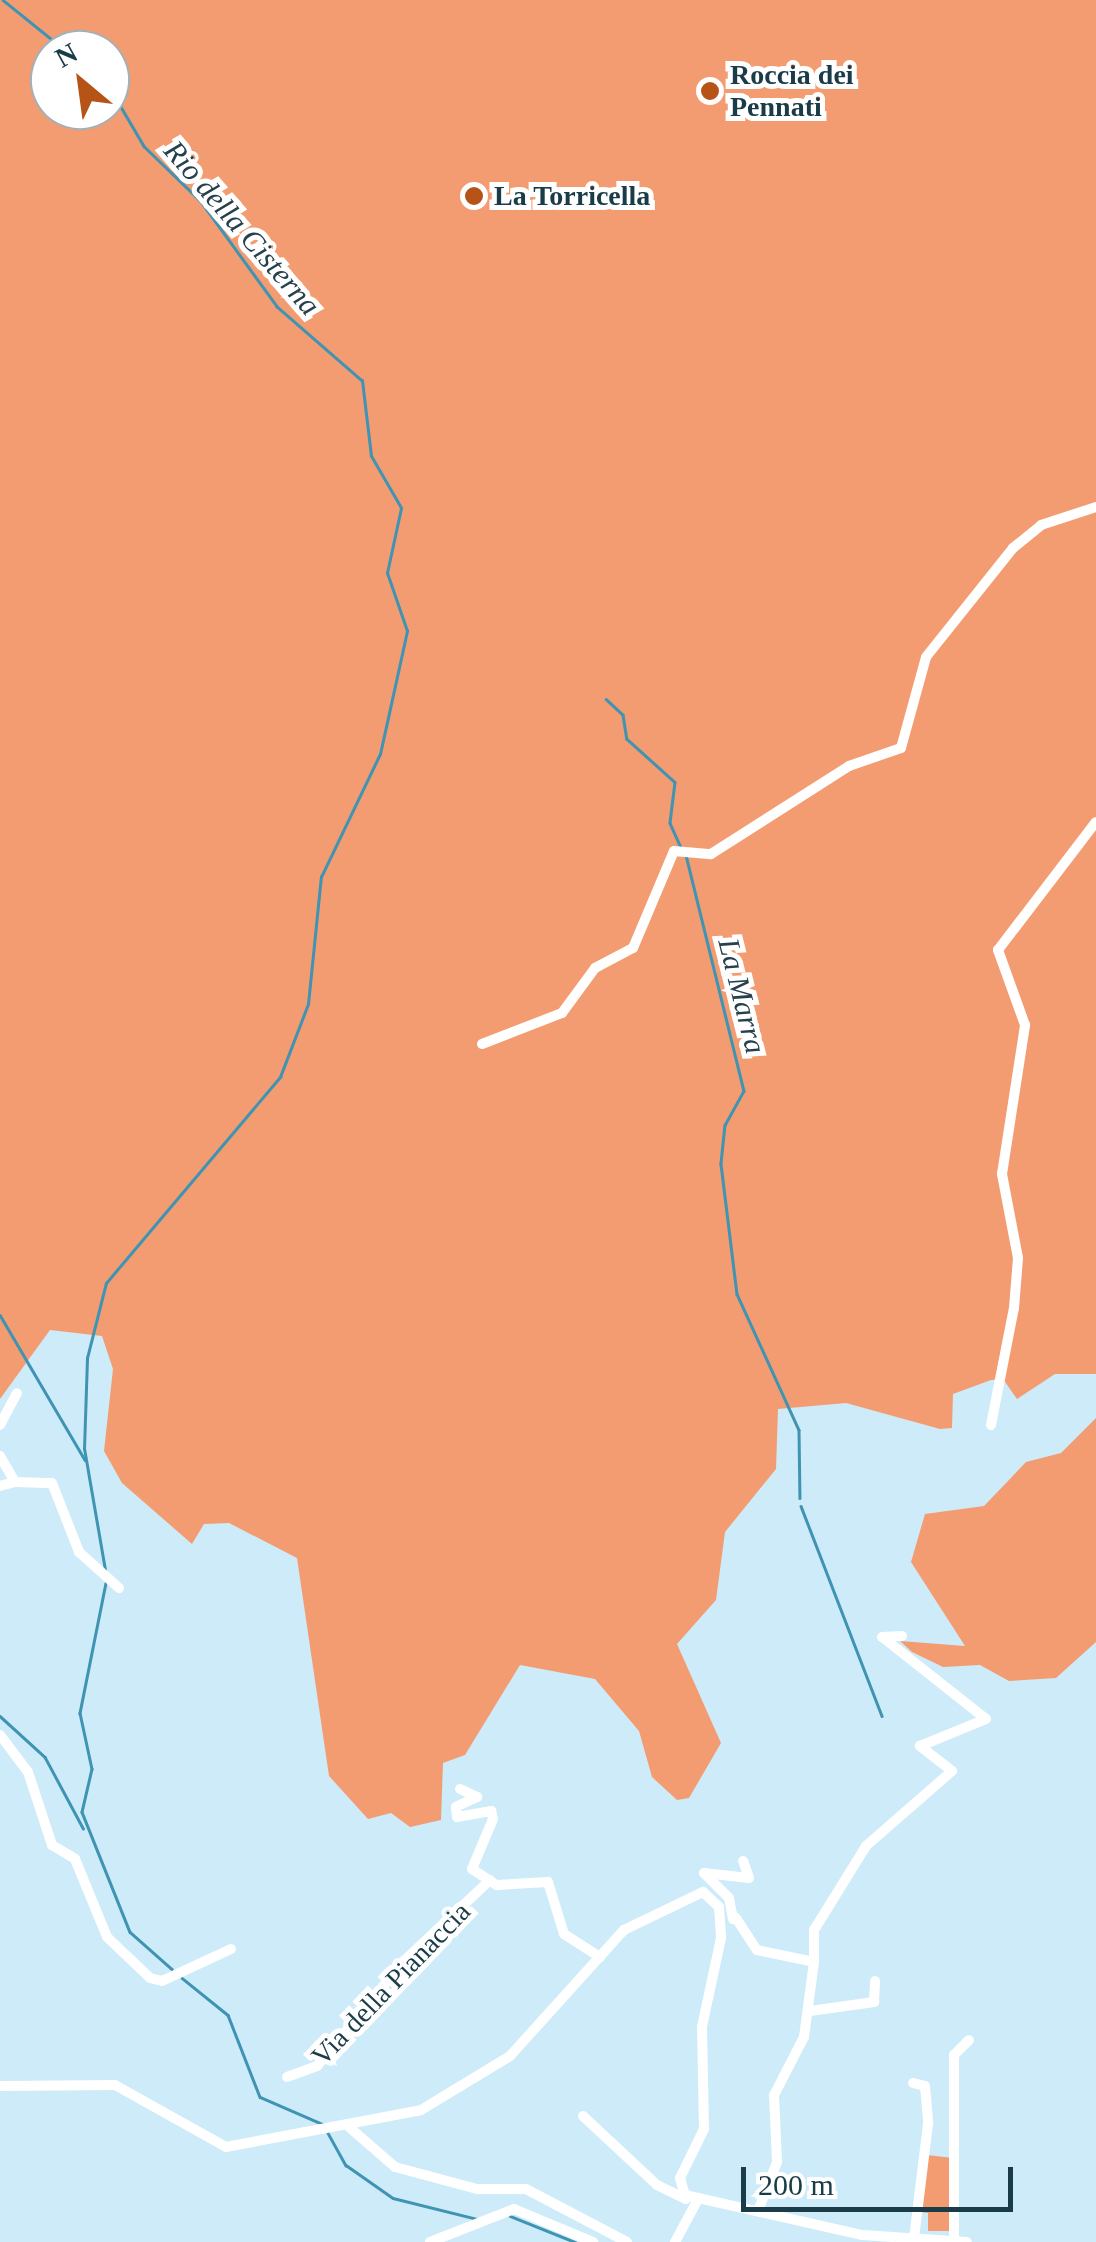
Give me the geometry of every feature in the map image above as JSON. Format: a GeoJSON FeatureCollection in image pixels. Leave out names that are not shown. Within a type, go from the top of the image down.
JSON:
{"type":"FeatureCollection","features":[{"type":"Feature","properties":{"kind":"street"},"geometry":{"type":"LineString","coordinates":[[482,1044],[562,1013],[595,968],[632,948],[674,851],[711,854],[849,766],[901,748],[926,657],[1013,548],[1040,525],[1096,507]]}},
{"type":"Feature","properties":{"kind":"street"},"geometry":{"type":"LineString","coordinates":[[991,1425],[1014,1308],[1018,1258],[1002,1174],[1026,1026],[998,950],[1096,822]]}},
{"type":"Feature","properties":{"kind":"street"},"geometry":{"type":"LineString","coordinates":[[0,1424],[17,1393]]}},
{"type":"Feature","properties":{"kind":"street"},"geometry":{"type":"LineString","coordinates":[[0,1456],[15,1482]]}},
{"type":"Feature","properties":{"kind":"street"},"geometry":{"type":"LineString","coordinates":[[0,1486],[15,1482],[52,1483],[78,1552],[111,1582]]}},
{"type":"Feature","properties":{"kind":"street"},"geometry":{"type":"LineString","coordinates":[[758,2211],[778,2162],[774,2095],[810,2011],[814,1930],[866,1846],[952,1771],[920,1746],[986,1719],[882,1637],[902,1636]]}},
{"type":"Feature","properties":{"kind":"street"},"geometry":{"type":"LineString","coordinates":[[0,1735],[28,1772],[52,1845],[75,1859],[107,1937],[150,1978],[231,1949]]}},
{"type":"Feature","properties":{"kind":"street"},"geometry":{"type":"LineString","coordinates":[[460,1789],[477,1797],[456,1806],[457,1817],[492,1814],[470,1865],[490,1880],[548,1882],[564,1934],[600,1957]]}},
{"type":"Feature","properties":{"kind":"street"},"geometry":{"type":"LineString","coordinates":[[744,1862],[749,1878],[704,1873],[758,1950],[814,1962]]}},
{"type":"Feature","properties":{"kind":"street","name":"Via della Pianaccia"},"geometry":{"type":"LineString","coordinates":[[287,2077],[317,2066],[490,1880]]}},
{"type":"Feature","properties":{"kind":"street"},"geometry":{"type":"LineString","coordinates":[[0,2086],[115,2084],[226,2147],[320,2135],[453,2095],[531,2037],[624,1930],[688,1892],[714,1900],[722,1922],[702,2026],[704,2128],[680,2178],[694,2201]]}},
{"type":"Feature","properties":{"kind":"street"},"geometry":{"type":"LineString","coordinates":[[722,1922],[736,1918]]}},
{"type":"Feature","properties":{"kind":"street"},"geometry":{"type":"LineString","coordinates":[[810,2011],[874,2002],[875,1981]]}},
{"type":"Feature","properties":{"kind":"street"},"geometry":{"type":"LineString","coordinates":[[954,2239],[961,2149],[954,2056],[970,2040]]}},
{"type":"Feature","properties":{"kind":"street"},"geometry":{"type":"LineString","coordinates":[[913,2083],[924,2086],[928,2124],[914,2238]]}},
{"type":"Feature","properties":{"kind":"street"},"geometry":{"type":"LineString","coordinates":[[583,2116],[657,2185],[694,2201],[914,2238],[967,2242]]}},
{"type":"Feature","properties":{"kind":"street"},"geometry":{"type":"LineString","coordinates":[[349,2126],[395,2166],[478,2189],[526,2189],[627,2242]]}},
{"type":"Feature","properties":{"kind":"street"},"geometry":{"type":"LineString","coordinates":[[675,2242],[694,2201]]}},
{"type":"Feature","properties":{"kind":"street"},"geometry":{"type":"LineString","coordinates":[[430,2242],[494,2214],[535,2214],[593,2242]]}},
{"type":"Feature","properties":{"kind":"shaded area"},"geometry":{"type":"Polygon","coordinates":[[[0,0],[1096,0],[1096,1374],[1055,1374],[1017,1399],[1003,1379],[953,1394],[952,1428],[940,1429],[846,1403],[778,1409],[776,1469],[725,1532],[716,1600],[677,1644],[721,1743],[689,1798],[677,1800],[652,1777],[639,1731],[595,1679],[520,1665],[465,1755],[443,1763],[441,1820],[410,1827],[391,1813],[368,1819],[329,1776],[297,1558],[229,1523],[204,1524],[192,1544],[122,1483],[104,1451],[113,1369],[102,1336],[50,1330],[0,1399],[0,0]]]}},
{"type":"Feature","properties":{"kind":"shaded area"},"geometry":{"type":"Polygon","coordinates":[[[1096,1418],[1096,1642],[1056,1678],[1009,1681],[980,1665],[943,1667],[912,1652],[900,1641],[965,1646],[911,1562],[925,1514],[984,1506],[1026,1462],[1061,1453],[1096,1418]]]}},
{"type":"Feature","properties":{"kind":"shaded area"},"geometry":{"type":"Polygon","coordinates":[[[927,2155],[953,2158],[950,2231],[928,2231],[928,2213],[920,2212],[927,2155]]]}},
{"type":"Feature","properties":{"kind":"waterway","name":"Rio della Cisterna"},"geometry":{"type":"LineString","coordinates":[[3,0],[40,30]]}},
{"type":"Feature","properties":{"kind":"waterway","name":"Rio della Cisterna"},"geometry":{"type":"LineString","coordinates":[[105,1570],[84,1449],[87,1358],[106,1283],[280,1077],[308,1004],[321,877],[380,754],[407,631],[387,573],[401,508],[371,456],[362,381],[277,307],[200,201],[144,147],[130,123]]}},
{"type":"Feature","properties":{"kind":"waterway","name":"La Marra"},"geometry":{"type":"LineString","coordinates":[[606,699],[623,715],[627,739],[675,782],[670,823],[681,848]]}},
{"type":"Feature","properties":{"kind":"waterway","name":"La Marra"},"geometry":{"type":"LineString","coordinates":[[686,855],[744,1091],[725,1125],[721,1164],[737,1294],[799,1430],[800,1498]]}},
{"type":"Feature","properties":{"kind":"waterway"},"geometry":{"type":"LineString","coordinates":[[0,1315],[85,1460]]}},
{"type":"Feature","properties":{"kind":"waterway"},"geometry":{"type":"LineString","coordinates":[[801,1506],[882,1716]]}},
{"type":"Feature","properties":{"kind":"waterway","name":"Rio della Cisterna"},"geometry":{"type":"LineString","coordinates":[[106,1583],[80,1713],[92,1769],[82,1812],[130,1932],[172,1969]]}},
{"type":"Feature","properties":{"kind":"waterway"},"geometry":{"type":"LineString","coordinates":[[0,1716],[45,1757],[83,1828]]}},
{"type":"Feature","properties":{"kind":"waterway","name":"Rio della Cisterna"},"geometry":{"type":"LineString","coordinates":[[182,1978],[228,2015],[260,2097],[325,2125]]}},
{"type":"Feature","properties":{"kind":"waterway","name":"Rio della Cisterna"},"geometry":{"type":"LineString","coordinates":[[328,2133],[346,2165],[393,2198],[477,2219]]}},
{"type":"Feature","properties":{"kind":"waterway"},"geometry":{"type":"LineString","coordinates":[[510,2216],[575,2242]]}},
{"type":"Feature","properties":{"kind":"place","name":"Roccia dei Pennati"},"geometry":{"type":"Point","coordinates":[710,91]}},
{"type":"Feature","properties":{"kind":"place","name":"La Torricella"},"geometry":{"type":"Point","coordinates":[474,196]}}]}
